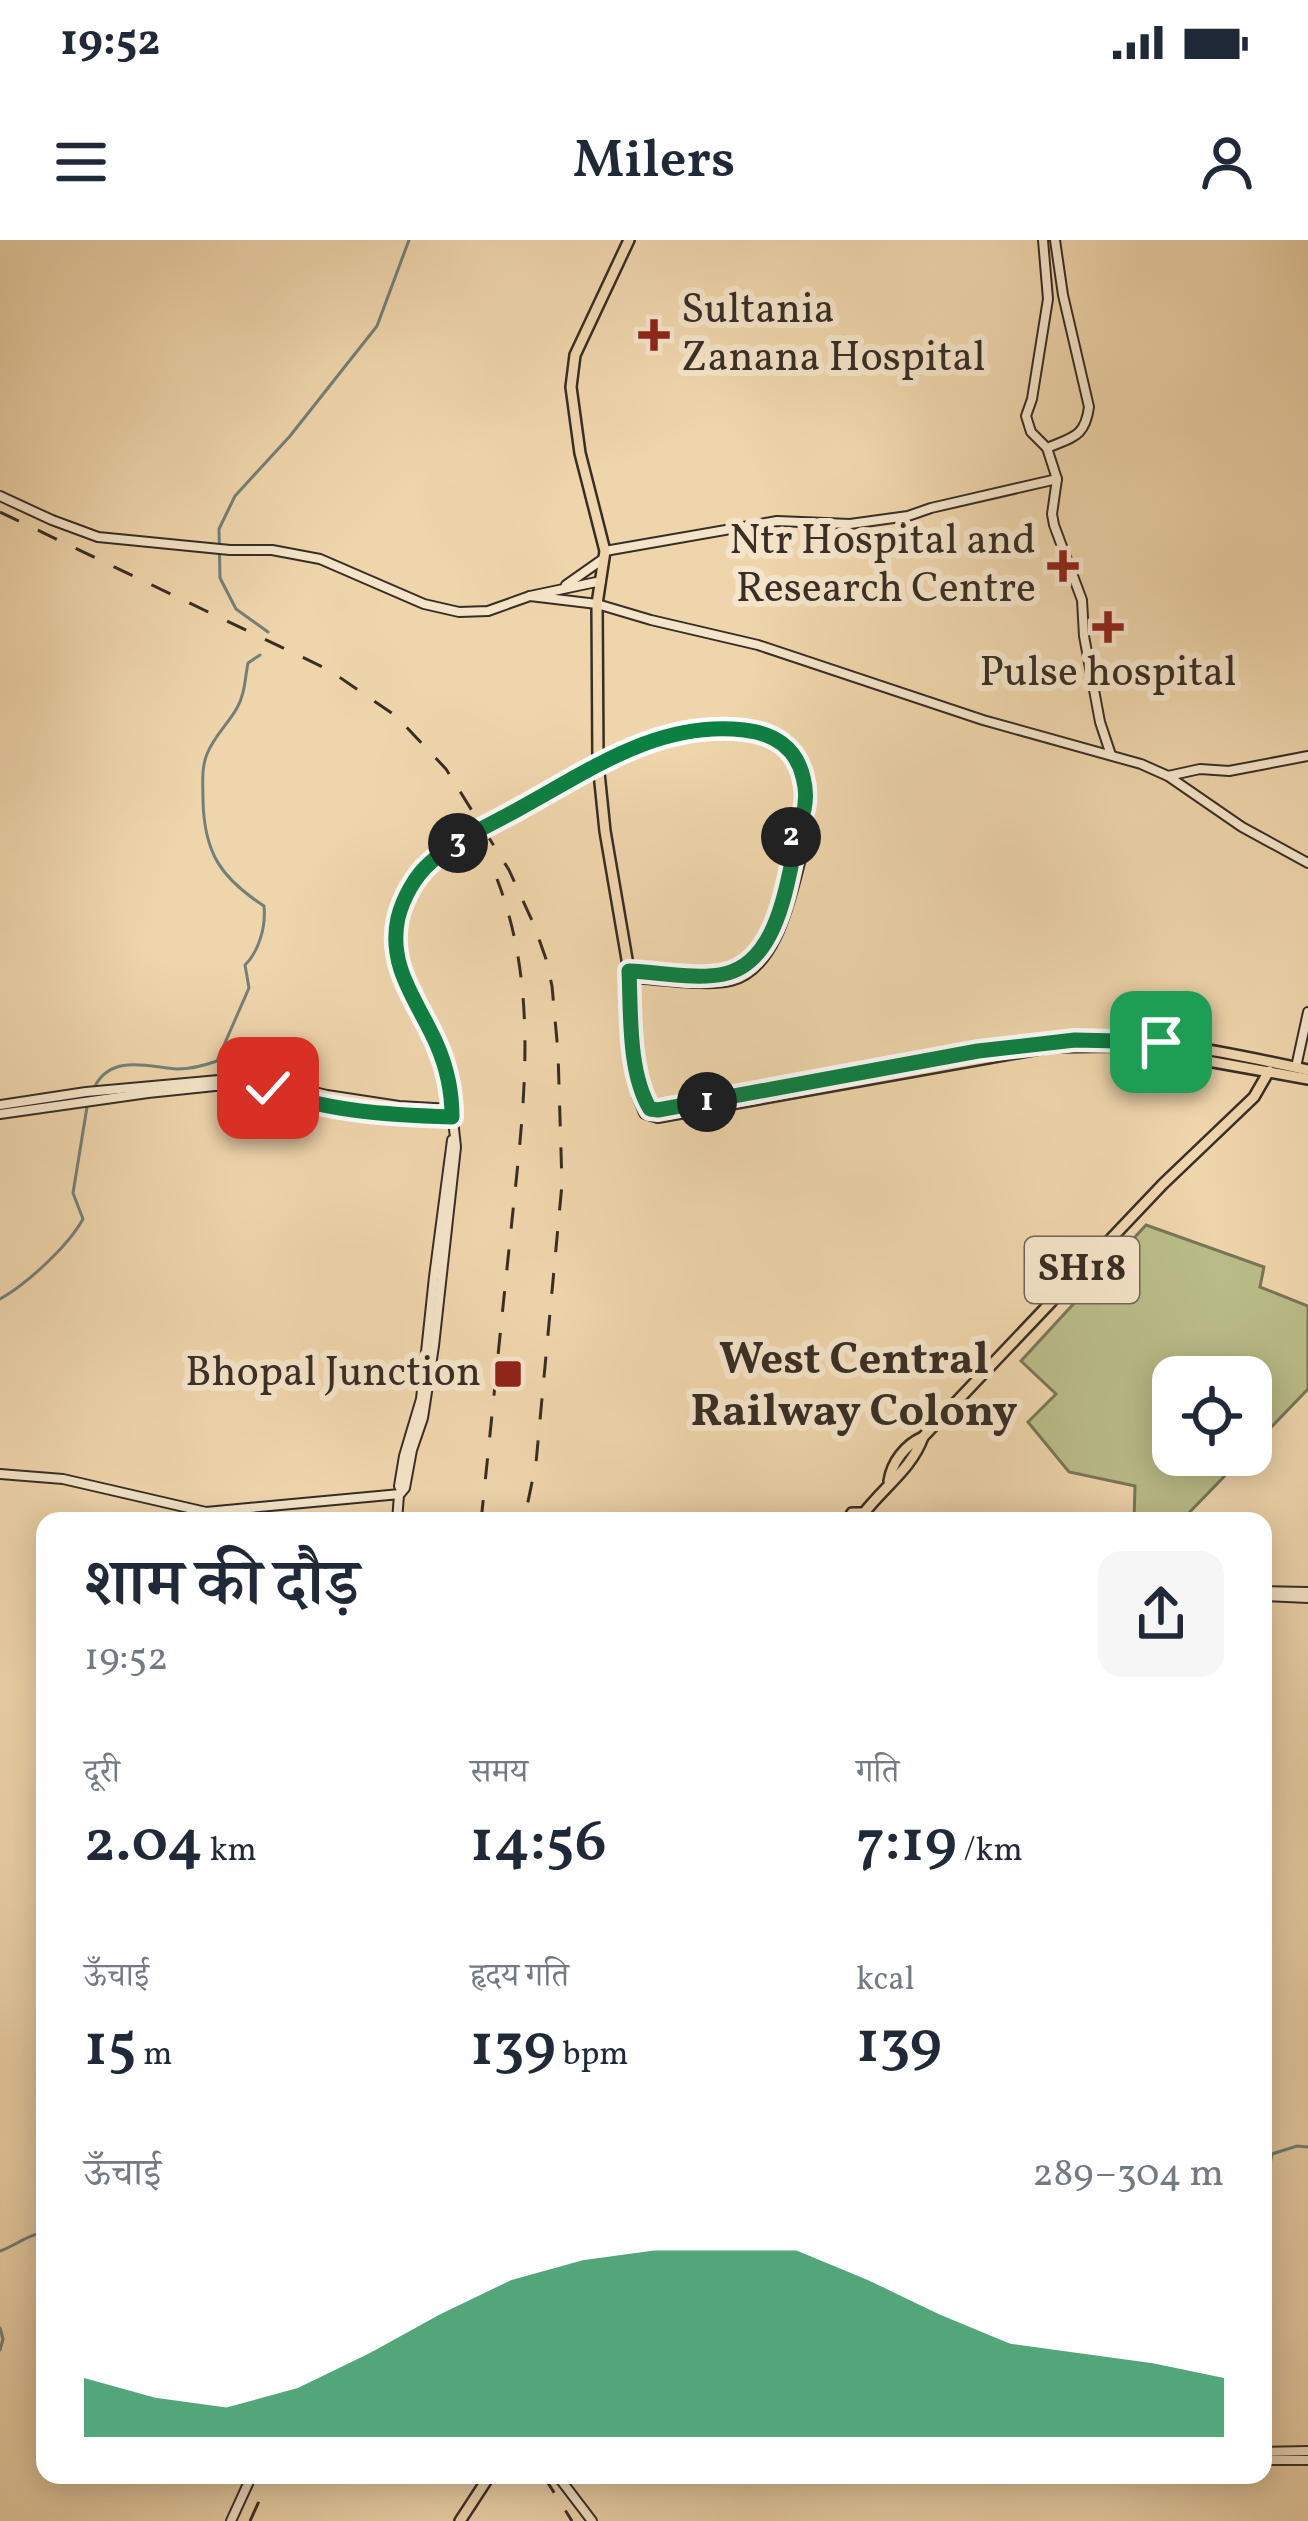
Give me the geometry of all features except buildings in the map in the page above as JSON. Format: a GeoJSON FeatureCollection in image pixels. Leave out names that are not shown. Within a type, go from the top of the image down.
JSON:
{"type":"FeatureCollection","features":[{"type":"Feature","properties":{"kind":"main road"},"geometry":{"type":"LineString","coordinates":[[628,240],[574,355],[571,387],[580,453],[604,555],[597,604],[598,763],[629,974],[640,1090],[648,1108],[658,1110],[761,1094]]}},
{"type":"Feature","properties":{"kind":"main road"},"geometry":{"type":"LineString","coordinates":[[640,1090],[645,1113],[658,1117],[978,1051],[1075,1040],[1161,1042],[1308,1079]]}},
{"type":"Feature","properties":{"kind":"main road"},"geometry":{"type":"LineString","coordinates":[[1273,1067],[1302,1068]]}},
{"type":"Feature","properties":{"kind":"main road","name":"SH18"},"geometry":{"type":"LineString","coordinates":[[869,1512],[889,1481],[913,1459],[923,1437],[1163,1184],[1254,1096],[1273,1067]]}},
{"type":"Feature","properties":{"kind":"main road"},"geometry":{"type":"LineString","coordinates":[[460,2521],[484,2484]]}},
{"type":"Feature","properties":{"kind":"street"},"geometry":{"type":"LineString","coordinates":[[1047,448],[1076,435],[1087,424],[1089,406],[1056,244],[1044,245],[1048,298],[1026,416],[1031,432],[1047,448],[1057,479],[1054,525],[1082,600],[1100,722],[1111,755]]}},
{"type":"Feature","properties":{"kind":"street"},"geometry":{"type":"LineString","coordinates":[[562,593],[604,555],[777,521],[850,524],[908,516],[1057,479]]}},
{"type":"Feature","properties":{"kind":"street"},"geometry":{"type":"LineString","coordinates":[[0,496],[98,537],[272,550],[320,559],[424,604],[459,612],[488,610],[601,581]]}},
{"type":"Feature","properties":{"kind":"street"},"geometry":{"type":"LineString","coordinates":[[562,593],[758,645],[983,720],[1141,764],[1308,862]]}},
{"type":"Feature","properties":{"kind":"street"},"geometry":{"type":"LineString","coordinates":[[398,1512],[404,1456],[421,1399],[433,1326],[453,1139],[448,1083],[436,1042],[399,967],[397,921],[412,884],[426,866],[457,844],[621,752],[656,738],[700,729],[773,736],[798,763],[805,788],[802,831],[810,840],[799,848],[774,926],[751,960],[729,977],[629,974]]}},
{"type":"Feature","properties":{"kind":"street"},"geometry":{"type":"LineString","coordinates":[[1168,776],[1200,769],[1229,771],[1308,756]]}},
{"type":"Feature","properties":{"kind":"street"},"geometry":{"type":"LineString","coordinates":[[799,848],[791,837],[802,831]]}},
{"type":"Feature","properties":{"kind":"street"},"geometry":{"type":"LineString","coordinates":[[1302,1068],[1308,1012]]}},
{"type":"Feature","properties":{"kind":"street"},"geometry":{"type":"LineString","coordinates":[[0,1110],[70,1094],[252,1077],[400,1110],[452,1113]]}},
{"type":"Feature","properties":{"kind":"street"},"geometry":{"type":"LineString","coordinates":[[0,1474],[63,1479],[206,1512],[400,1493]]}},
{"type":"Feature","properties":{"kind":"street"},"geometry":{"type":"LineString","coordinates":[[1272,1593],[1308,1595]]}},
{"type":"Feature","properties":{"kind":"street"},"geometry":{"type":"LineString","coordinates":[[1272,2456],[1308,2456]]}},
{"type":"Feature","properties":{"kind":"street"},"geometry":{"type":"LineString","coordinates":[[231,2521],[248,2484]]}},
{"type":"Feature","properties":{"kind":"street"},"geometry":{"type":"LineString","coordinates":[[564,2484],[592,2521]]}},
{"type":"Feature","properties":{"kind":"green space"},"geometry":{"type":"Polygon","coordinates":[[[1146,1225],[1264,1267],[1260,1287],[1308,1306],[1308,1389],[1272,1426],[1272,1356],[1152,1356],[1152,1476],[1225,1476],[1190,1512],[1134,1512],[1135,1486],[1069,1472],[1028,1422],[1056,1394],[1021,1361],[1146,1225]]]}},
{"type":"Feature","properties":{"kind":"waterway"},"geometry":{"type":"LineString","coordinates":[[268,632],[236,609],[220,578],[219,529],[235,496],[290,436],[377,326],[409,240]]}},
{"type":"Feature","properties":{"kind":"waterway"},"geometry":{"type":"LineString","coordinates":[[95,1086],[102,1076],[121,1066],[182,1069],[217,1061],[249,988],[245,965],[260,938],[264,906],[236,885],[211,849],[204,819],[203,777],[210,748],[240,703],[248,663],[260,655]]}},
{"type":"Feature","properties":{"kind":"waterway"},"geometry":{"type":"LineString","coordinates":[[0,1299],[46,1264],[83,1219],[73,1193],[87,1107]]}},
{"type":"Feature","properties":{"kind":"waterway"},"geometry":{"type":"LineString","coordinates":[[1272,2154],[1308,2147]]}},
{"type":"Feature","properties":{"kind":"waterway"},"geometry":{"type":"LineString","coordinates":[[0,2251],[36,2235]]}},
{"type":"Feature","properties":{"kind":"waterway"},"geometry":{"type":"LineString","coordinates":[[0,2328],[0,2350]]}},
{"type":"Feature","properties":{"kind":"railway"},"geometry":{"type":"LineString","coordinates":[[0,512],[329,670],[396,716],[446,769],[509,870],[534,925],[552,986],[562,1184],[536,1463],[526,1512]]}},
{"type":"Feature","properties":{"kind":"railway"},"geometry":{"type":"LineString","coordinates":[[482,1512],[525,1058],[520,968],[497,879]]}},
{"type":"Feature","properties":{"kind":"railway"},"geometry":{"type":"LineString","coordinates":[[250,2521],[267,2484]]}},
{"type":"Feature","properties":{"kind":"railway"},"geometry":{"type":"LineString","coordinates":[[549,2484],[572,2521]]}},
{"type":"Feature","properties":{"kind":"place","name":"Sultania Zanana Hospital"},"geometry":{"type":"Point","coordinates":[654,335]}},
{"type":"Feature","properties":{"kind":"place","name":"Ntr Hospital and Research Centre"},"geometry":{"type":"Point","coordinates":[1063,566]}},
{"type":"Feature","properties":{"kind":"place","name":"Pulse hospital"},"geometry":{"type":"Point","coordinates":[1108,627]}},
{"type":"Feature","properties":{"kind":"place","name":"Bhopal Junction"},"geometry":{"type":"Point","coordinates":[508,1374]}},
{"type":"Feature","properties":{"kind":"district","name":"West Central Railway Colony"},"geometry":{"type":"Point","coordinates":[854,1387]}},
{"type":"Feature","properties":{"kind":"route"},"geometry":{"type":"LineString","coordinates":[[268,1088],[320,1104],[452,1117],[443,1060],[399,967],[397,921],[412,884],[426,866],[457,844],[621,752],[656,738],[700,729],[757,731],[782,743],[803,776],[803,820],[791,837],[795,847],[774,926],[751,960],[736,970],[713,975],[629,971],[640,1090],[650,1109],[1016,1046],[1100,1039],[1161,1042]]}}]}
